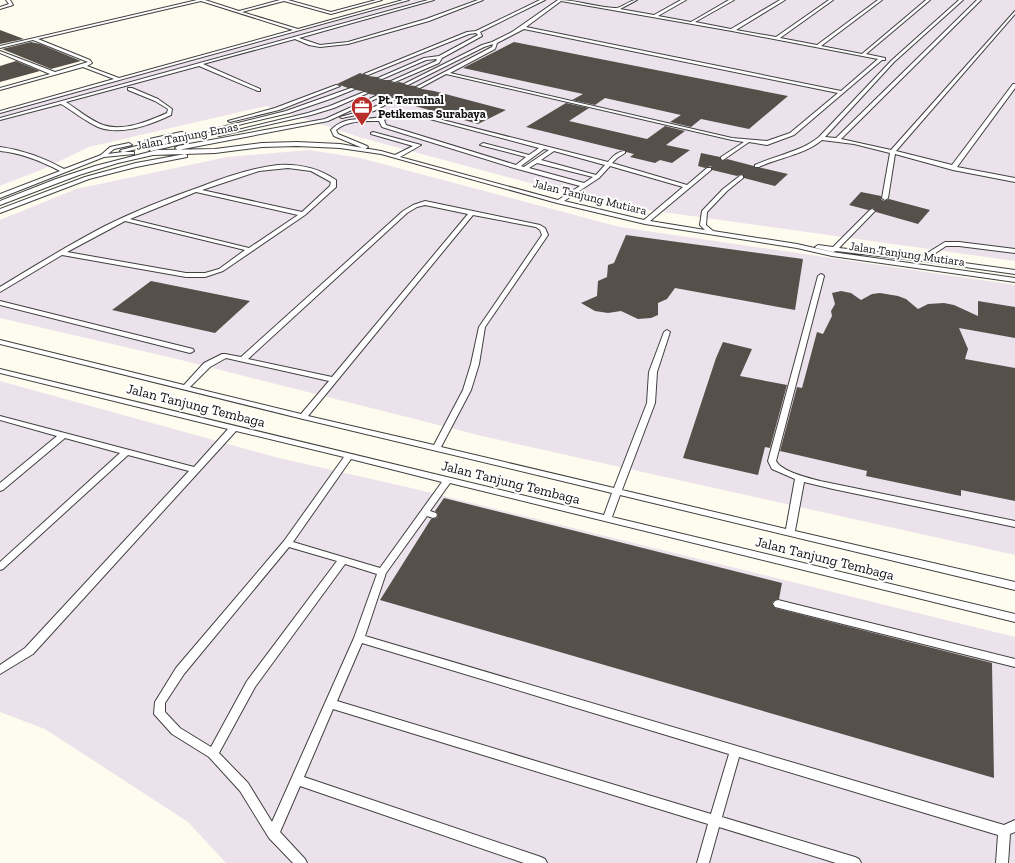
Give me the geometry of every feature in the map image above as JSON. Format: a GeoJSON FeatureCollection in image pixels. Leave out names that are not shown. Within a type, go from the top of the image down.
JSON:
{"type":"FeatureCollection","features":[{"type":"Feature","properties":{"kind":"lane"},"geometry":{"type":"LineString","coordinates":[[0,8],[11,5],[8,0]]}},
{"type":"Feature","properties":{"kind":"lane"},"geometry":{"type":"LineString","coordinates":[[0,47],[202,0],[298,30]]}},
{"type":"Feature","properties":{"kind":"lane"},"geometry":{"type":"LineString","coordinates":[[240,11],[284,0],[331,13],[380,0]]}},
{"type":"Feature","properties":{"kind":"lane"},"geometry":{"type":"LineString","coordinates":[[0,111],[407,0]]}},
{"type":"Feature","properties":{"kind":"lane"},"geometry":{"type":"LineString","coordinates":[[0,119],[432,0]]}},
{"type":"Feature","properties":{"kind":"lane"},"geometry":{"type":"LineString","coordinates":[[294,37],[313,45],[320,46],[358,40],[452,12],[481,0]]}},
{"type":"Feature","properties":{"kind":"lane"},"geometry":{"type":"LineString","coordinates":[[366,74],[468,33],[477,32],[543,0]]}},
{"type":"Feature","properties":{"kind":"lane"},"geometry":{"type":"LineString","coordinates":[[406,84],[483,46],[495,43],[522,27],[560,0],[732,30],[892,61]]}},
{"type":"Feature","properties":{"kind":"lane"},"geometry":{"type":"LineString","coordinates":[[576,3],[583,0]]}},
{"type":"Feature","properties":{"kind":"lane"},"geometry":{"type":"LineString","coordinates":[[616,10],[635,0]]}},
{"type":"Feature","properties":{"kind":"lane"},"geometry":{"type":"LineString","coordinates":[[654,17],[684,0]]}},
{"type":"Feature","properties":{"kind":"lane"},"geometry":{"type":"LineString","coordinates":[[691,23],[732,0]]}},
{"type":"Feature","properties":{"kind":"lane"},"geometry":{"type":"LineString","coordinates":[[732,30],[783,0]]}},
{"type":"Feature","properties":{"kind":"lane"},"geometry":{"type":"LineString","coordinates":[[776,39],[831,0]]}},
{"type":"Feature","properties":{"kind":"lane"},"geometry":{"type":"LineString","coordinates":[[818,46],[880,0]]}},
{"type":"Feature","properties":{"kind":"lane"},"geometry":{"type":"LineString","coordinates":[[863,55],[928,0]]}},
{"type":"Feature","properties":{"kind":"lane"},"geometry":{"type":"LineString","coordinates":[[757,166],[814,145],[892,61],[962,0]]}},
{"type":"Feature","properties":{"kind":"lane"},"geometry":{"type":"LineString","coordinates":[[838,139],[979,0]]}},
{"type":"Feature","properties":{"kind":"lane"},"geometry":{"type":"LineString","coordinates":[[365,4],[377,8]]}},
{"type":"Feature","properties":{"kind":"lane"},"geometry":{"type":"LineString","coordinates":[[885,198],[892,151],[1015,12]]}},
{"type":"Feature","properties":{"kind":"lane"},"geometry":{"type":"LineString","coordinates":[[522,27],[841,92]]}},
{"type":"Feature","properties":{"kind":"lane"},"geometry":{"type":"LineString","coordinates":[[380,78],[425,59],[440,57],[481,35],[477,32]]}},
{"type":"Feature","properties":{"kind":"lane"},"geometry":{"type":"LineString","coordinates":[[0,89],[90,63],[89,61],[33,39]]}},
{"type":"Feature","properties":{"kind":"lane"},"geometry":{"type":"LineString","coordinates":[[418,87],[494,48],[495,43]]}},
{"type":"Feature","properties":{"kind":"lane"},"geometry":{"type":"LineString","coordinates":[[0,52],[56,74]]}},
{"type":"Feature","properties":{"kind":"lane"},"geometry":{"type":"LineString","coordinates":[[393,80],[438,62],[440,57]]}},
{"type":"Feature","properties":{"kind":"lane"},"geometry":{"type":"LineString","coordinates":[[446,72],[747,142],[767,143],[792,134],[881,59]]}},
{"type":"Feature","properties":{"kind":"lane"},"geometry":{"type":"LineString","coordinates":[[199,64],[258,90]]}},
{"type":"Feature","properties":{"kind":"lane"},"geometry":{"type":"LineString","coordinates":[[82,66],[118,79]]}},
{"type":"Feature","properties":{"kind":"lane"},"geometry":{"type":"LineString","coordinates":[[953,168],[1015,85]]}},
{"type":"Feature","properties":{"kind":"lane"},"geometry":{"type":"LineString","coordinates":[[102,156],[112,148],[277,109],[338,86]]}},
{"type":"Feature","properties":{"kind":"lane"},"geometry":{"type":"LineString","coordinates":[[62,102],[102,126],[112,129],[140,125],[170,114],[170,109],[166,105],[130,89]]}},
{"type":"Feature","properties":{"kind":"lane"},"geometry":{"type":"LineString","coordinates":[[102,156],[298,110],[353,89]]}},
{"type":"Feature","properties":{"kind":"lane","name":"Jalan Tanjung Emas"},"geometry":{"type":"LineString","coordinates":[[0,196],[102,156],[128,154],[309,114],[332,107],[366,93]]}},
{"type":"Feature","properties":{"kind":"lane","name":"Jalan Tanjung Emas"},"geometry":{"type":"LineString","coordinates":[[0,203],[60,179],[107,164],[152,153],[326,120],[380,96]]}},
{"type":"Feature","properties":{"kind":"lane"},"geometry":{"type":"LineString","coordinates":[[326,120],[372,110],[394,99]]}},
{"type":"Feature","properties":{"kind":"lane"},"geometry":{"type":"LineString","coordinates":[[584,185],[516,167],[427,140],[384,126],[381,120],[399,113],[411,113],[498,137],[609,164],[688,187]]}},
{"type":"Feature","properties":{"kind":"lane","name":"Jalan Tanjung Mutiara"},"geometry":{"type":"LineString","coordinates":[[381,120],[347,122],[338,125],[333,130],[336,135],[381,153],[559,202],[645,222],[1015,280]]}},
{"type":"Feature","properties":{"kind":"lane"},"geometry":{"type":"LineString","coordinates":[[373,133],[416,146]]}},
{"type":"Feature","properties":{"kind":"lane"},"geometry":{"type":"LineString","coordinates":[[468,153],[498,137]]}},
{"type":"Feature","properties":{"kind":"lane"},"geometry":{"type":"LineString","coordinates":[[821,138],[838,139],[892,151],[953,168],[1015,180]]}},
{"type":"Feature","properties":{"kind":"lane"},"geometry":{"type":"LineString","coordinates":[[395,157],[427,140]]}},
{"type":"Feature","properties":{"kind":"lane"},"geometry":{"type":"LineString","coordinates":[[723,158],[747,142]]}},
{"type":"Feature","properties":{"kind":"lane","name":"Jalan Tanjung Mutiara"},"geometry":{"type":"LineString","coordinates":[[152,153],[297,144],[340,146],[381,153]]}},
{"type":"Feature","properties":{"kind":"lane"},"geometry":{"type":"LineString","coordinates":[[483,145],[530,156]]}},
{"type":"Feature","properties":{"kind":"lane"},"geometry":{"type":"LineString","coordinates":[[516,167],[543,147]]}},
{"type":"Feature","properties":{"kind":"lane"},"geometry":{"type":"LineString","coordinates":[[0,149],[9,150],[43,160],[64,170]]}},
{"type":"Feature","properties":{"kind":"lane"},"geometry":{"type":"LineString","coordinates":[[0,211],[87,178],[136,165],[215,150]]}},
{"type":"Feature","properties":{"kind":"lane"},"geometry":{"type":"LineString","coordinates":[[524,169],[553,150]]}},
{"type":"Feature","properties":{"kind":"lane"},"geometry":{"type":"LineString","coordinates":[[559,202],[597,177],[615,157],[623,152]]}},
{"type":"Feature","properties":{"kind":"lane"},"geometry":{"type":"LineString","coordinates":[[537,161],[597,177]]}},
{"type":"Feature","properties":{"kind":"lane"},"geometry":{"type":"LineString","coordinates":[[0,290],[61,253],[124,219],[196,190],[252,171],[272,167],[298,167],[323,173],[334,181],[333,187],[303,214],[221,270],[205,275],[186,275],[61,253]]}},
{"type":"Feature","properties":{"kind":"lane"},"geometry":{"type":"LineString","coordinates":[[645,222],[709,169]]}},
{"type":"Feature","properties":{"kind":"lane"},"geometry":{"type":"LineString","coordinates":[[712,233],[703,225],[704,212],[725,190],[742,177]]}},
{"type":"Feature","properties":{"kind":"lane"},"geometry":{"type":"LineString","coordinates":[[196,190],[303,214]]}},
{"type":"Feature","properties":{"kind":"lane"},"geometry":{"type":"LineString","coordinates":[[242,360],[406,212],[415,206],[425,203],[538,226],[543,229],[545,235],[482,327],[475,364],[467,390],[436,449]]}},
{"type":"Feature","properties":{"kind":"lane"},"geometry":{"type":"LineString","coordinates":[[833,251],[872,211]]}},
{"type":"Feature","properties":{"kind":"lane"},"geometry":{"type":"LineString","coordinates":[[303,417],[472,213]]}},
{"type":"Feature","properties":{"kind":"lane"},"geometry":{"type":"LineString","coordinates":[[124,219],[251,250]]}},
{"type":"Feature","properties":{"kind":"lane"},"geometry":{"type":"LineString","coordinates":[[922,259],[945,244],[960,244],[1015,251]]}},
{"type":"Feature","properties":{"kind":"lane","name":"Jalan Tanjung Mutiara"},"geometry":{"type":"LineString","coordinates":[[833,251],[922,259],[1015,272]]}},
{"type":"Feature","properties":{"kind":"lane"},"geometry":{"type":"LineString","coordinates":[[821,276],[772,461],[775,467],[800,478],[1015,524]]}},
{"type":"Feature","properties":{"kind":"lane"},"geometry":{"type":"LineString","coordinates":[[0,303],[190,351]]}},
{"type":"Feature","properties":{"kind":"lane"},"geometry":{"type":"LineString","coordinates":[[607,519],[651,403],[653,372],[668,332]]}},
{"type":"Feature","properties":{"kind":"lane","name":"Jalan Tanjung Tembaga"},"geometry":{"type":"LineString","coordinates":[[0,342],[436,449],[1015,586]]}},
{"type":"Feature","properties":{"kind":"lane"},"geometry":{"type":"LineString","coordinates":[[185,388],[207,364],[225,356],[334,380]]}},
{"type":"Feature","properties":{"kind":"lane","name":"Jalan Tanjung Tembaga"},"geometry":{"type":"LineString","coordinates":[[0,371],[1015,618]]}},
{"type":"Feature","properties":{"kind":"lane"},"geometry":{"type":"LineString","coordinates":[[0,418],[195,470]]}},
{"type":"Feature","properties":{"kind":"lane"},"geometry":{"type":"LineString","coordinates":[[0,670],[29,651],[234,428]]}},
{"type":"Feature","properties":{"kind":"lane"},"geometry":{"type":"LineString","coordinates":[[0,488],[63,435]]}},
{"type":"Feature","properties":{"kind":"lane"},"geometry":{"type":"LineString","coordinates":[[0,567],[126,452]]}},
{"type":"Feature","properties":{"kind":"lane"},"geometry":{"type":"LineString","coordinates":[[302,863],[273,834],[244,787],[213,754],[176,731],[159,714],[160,702],[180,671],[286,543],[349,456]]}},
{"type":"Feature","properties":{"kind":"lane"},"geometry":{"type":"LineString","coordinates":[[790,533],[800,478]]}},
{"type":"Feature","properties":{"kind":"lane"},"geometry":{"type":"LineString","coordinates":[[273,834],[359,638],[382,572],[429,514],[448,480]]}},
{"type":"Feature","properties":{"kind":"lane"},"geometry":{"type":"LineString","coordinates":[[286,543],[382,572]]}},
{"type":"Feature","properties":{"kind":"lane"},"geometry":{"type":"LineString","coordinates":[[213,754],[250,684],[343,560]]}},
{"type":"Feature","properties":{"kind":"lane"},"geometry":{"type":"LineString","coordinates":[[778,604],[1015,663]]}},
{"type":"Feature","properties":{"kind":"lane"},"geometry":{"type":"LineString","coordinates":[[359,638],[735,751],[1009,829],[1002,863]]}},
{"type":"Feature","properties":{"kind":"lane"},"geometry":{"type":"LineString","coordinates":[[330,704],[855,863]]}},
{"type":"Feature","properties":{"kind":"lane"},"geometry":{"type":"LineString","coordinates":[[703,863],[735,751]]}},
{"type":"Feature","properties":{"kind":"lane"},"geometry":{"type":"LineString","coordinates":[[297,780],[540,863]]}},
{"type":"Feature","properties":{"kind":"shaded area"},"geometry":{"type":"Polygon","coordinates":[[[413,0],[1015,0],[1015,261],[612,205],[362,138],[266,106],[89,147],[43,169],[0,186],[0,113],[413,0]]]}},
{"type":"Feature","properties":{"kind":"shaded area"},"geometry":{"type":"Polygon","coordinates":[[[309,150],[360,158],[620,227],[1015,285],[1015,555],[486,437],[181,360],[0,318],[0,220],[76,189],[227,157],[309,150]]]}},
{"type":"Feature","properties":{"kind":"shaded area"},"geometry":{"type":"Polygon","coordinates":[[[0,381],[279,458],[411,488],[1015,637],[1015,863],[226,863],[188,822],[45,729],[0,712],[0,381]]]}},
{"type":"Feature","properties":{"kind":"building"},"geometry":{"type":"Polygon","coordinates":[[[0,30],[24,39],[0,44],[0,30]]]}},
{"type":"Feature","properties":{"kind":"building"},"geometry":{"type":"Polygon","coordinates":[[[31,42],[40,44],[81,61],[51,69],[2,49],[31,42]]]}},
{"type":"Feature","properties":{"kind":"building"},"geometry":{"type":"Polygon","coordinates":[[[514,42],[788,96],[749,129],[701,119],[691,127],[670,122],[681,115],[605,98],[595,105],[572,100],[583,94],[463,68],[514,42]]]}},
{"type":"Feature","properties":{"kind":"building"},"geometry":{"type":"Polygon","coordinates":[[[16,61],[40,71],[0,82],[0,66],[16,61]]]}},
{"type":"Feature","properties":{"kind":"building"},"geometry":{"type":"Polygon","coordinates":[[[360,73],[377,77],[378,79],[390,80],[391,82],[395,83],[399,82],[403,83],[404,85],[415,86],[416,88],[434,91],[506,110],[478,124],[408,104],[410,103],[397,100],[396,98],[369,94],[368,92],[337,84],[360,73]]]}},
{"type":"Feature","properties":{"kind":"building"},"geometry":{"type":"Polygon","coordinates":[[[566,103],[589,108],[569,121],[647,139],[665,126],[685,131],[666,145],[690,150],[672,163],[660,160],[655,163],[630,157],[634,154],[626,152],[625,150],[526,127],[566,103]]]}},
{"type":"Feature","properties":{"kind":"building"},"geometry":{"type":"Polygon","coordinates":[[[701,153],[720,157],[722,161],[727,159],[754,166],[755,168],[762,168],[788,174],[775,186],[744,178],[742,174],[737,176],[712,170],[711,166],[705,168],[698,166],[701,153]]]}},
{"type":"Feature","properties":{"kind":"building"},"geometry":{"type":"Polygon","coordinates":[[[861,192],[881,196],[881,199],[884,201],[889,199],[930,210],[918,224],[876,212],[873,208],[868,210],[849,205],[861,192]]]}},
{"type":"Feature","properties":{"kind":"building"},"geometry":{"type":"Polygon","coordinates":[[[626,235],[803,259],[795,310],[675,288],[667,299],[658,303],[658,315],[651,318],[638,319],[621,311],[608,313],[595,311],[581,303],[597,296],[598,281],[607,277],[608,265],[614,263],[626,235]]]}},
{"type":"Feature","properties":{"kind":"building"},"geometry":{"type":"Polygon","coordinates":[[[151,281],[250,301],[215,333],[112,310],[151,281]]]}},
{"type":"Feature","properties":{"kind":"building"},"geometry":{"type":"Polygon","coordinates":[[[841,291],[851,293],[861,300],[872,294],[880,293],[898,296],[906,299],[918,309],[928,304],[944,303],[954,305],[978,316],[978,301],[1015,307],[1015,338],[959,328],[968,349],[965,359],[1015,368],[1015,501],[961,490],[961,496],[866,476],[867,471],[780,451],[797,387],[802,388],[817,332],[823,334],[832,316],[831,311],[835,304],[832,293],[841,291]]]}},
{"type":"Feature","properties":{"kind":"building"},"geometry":{"type":"Polygon","coordinates":[[[723,342],[752,349],[740,376],[787,385],[770,448],[765,447],[758,475],[683,458],[716,358],[723,342]]]}},
{"type":"Feature","properties":{"kind":"building"},"geometry":{"type":"Polygon","coordinates":[[[444,498],[782,583],[779,599],[772,603],[775,608],[992,663],[994,778],[380,600],[431,519],[437,518],[438,514],[435,511],[444,498]]]}},
{"type":"Feature","properties":{"kind":"place","name":"Pt. Terminal Petikemas Surabaya"},"geometry":{"type":"Point","coordinates":[362,126]}}]}
